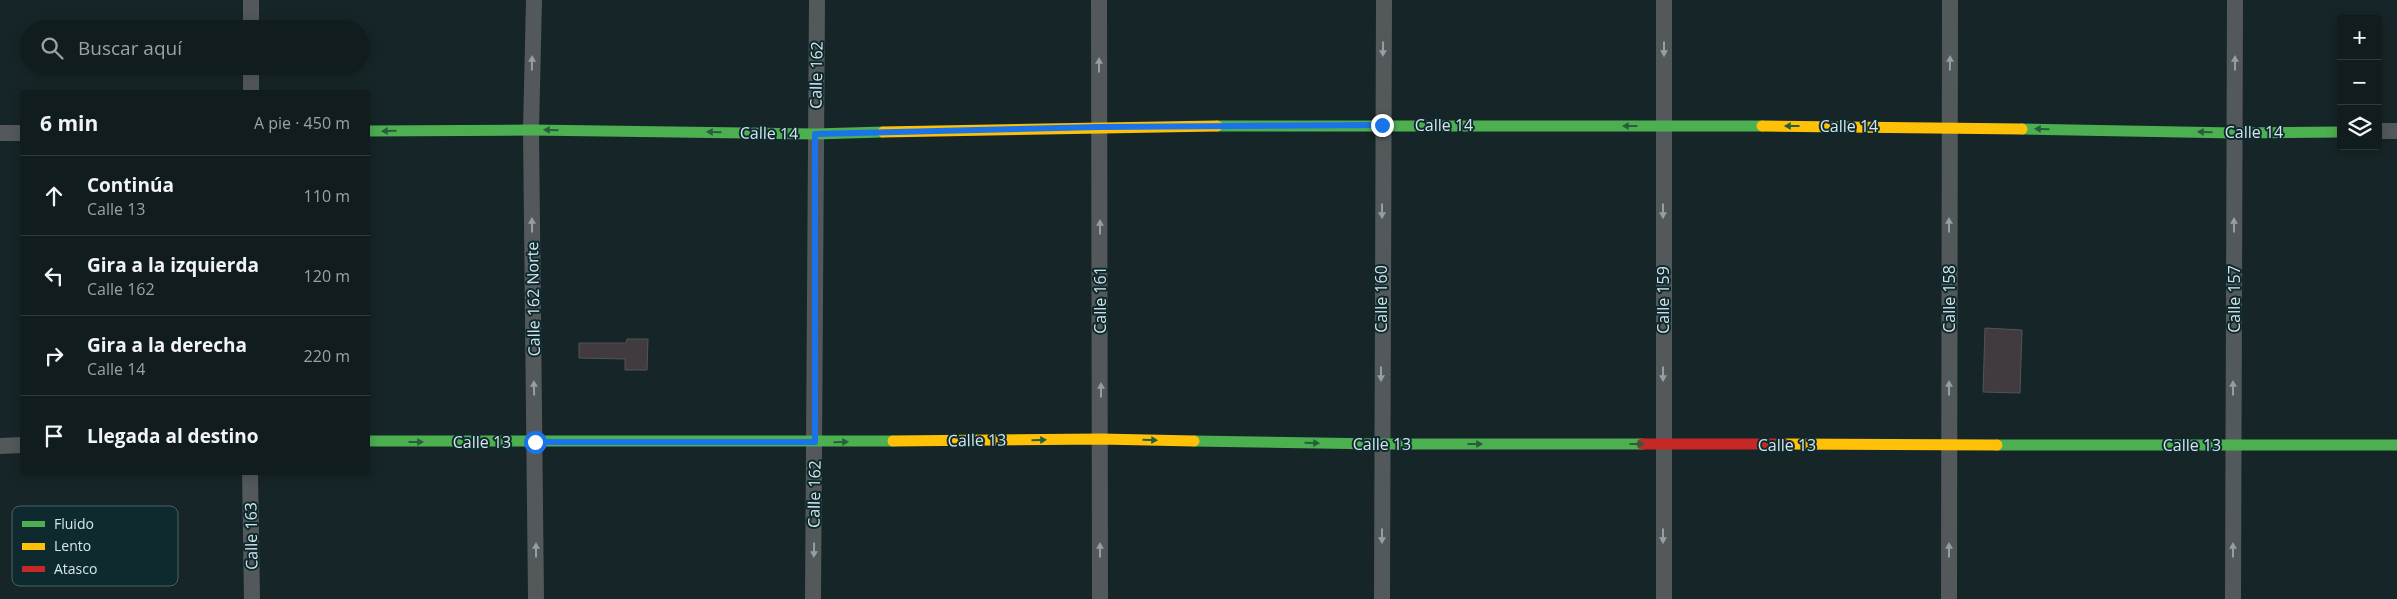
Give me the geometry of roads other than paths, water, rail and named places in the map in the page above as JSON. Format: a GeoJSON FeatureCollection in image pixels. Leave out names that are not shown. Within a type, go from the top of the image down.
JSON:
{"type":"FeatureCollection","features":[{"type":"Feature","properties":{"kind":"street"},"geometry":{"type":"LineString","coordinates":[[251,0],[251,20]]}},
{"type":"Feature","properties":{"kind":"street","name":"Calle 162 Norte"},"geometry":{"type":"LineString","coordinates":[[534,0],[531,130],[536,599]]}},
{"type":"Feature","properties":{"kind":"street","name":"Calle 162"},"geometry":{"type":"LineString","coordinates":[[813,599],[817,0]]}},
{"type":"Feature","properties":{"kind":"street","name":"Calle 161"},"geometry":{"type":"LineString","coordinates":[[1099,0],[1100,599]]}},
{"type":"Feature","properties":{"kind":"street","name":"Calle 160"},"geometry":{"type":"LineString","coordinates":[[1382,599],[1382,125],[1384,0]]}},
{"type":"Feature","properties":{"kind":"street","name":"Calle 159"},"geometry":{"type":"LineString","coordinates":[[1664,0],[1664,599]]}},
{"type":"Feature","properties":{"kind":"street","name":"Calle 158"},"geometry":{"type":"LineString","coordinates":[[1949,599],[1950,0]]}},
{"type":"Feature","properties":{"kind":"street","name":"Calle 157"},"geometry":{"type":"LineString","coordinates":[[2233,599],[2235,0]]}},
{"type":"Feature","properties":{"kind":"street"},"geometry":{"type":"LineString","coordinates":[[251,75],[251,90]]}},
{"type":"Feature","properties":{"kind":"street","name":"Calle 14"},"geometry":{"type":"LineString","coordinates":[[370,132],[531,130],[815,134],[1099,127],[1382,125],[1949,127],[2235,133],[2337,132]]}},
{"type":"Feature","properties":{"kind":"street"},"geometry":{"type":"LineString","coordinates":[[2382,131],[2397,131]]}},
{"type":"Feature","properties":{"kind":"street"},"geometry":{"type":"LineString","coordinates":[[0,133],[20,133]]}},
{"type":"Feature","properties":{"kind":"street","name":"Calle 13"},"geometry":{"type":"LineString","coordinates":[[370,441],[815,442],[1101,439],[1381,444],[2397,445]]}},
{"type":"Feature","properties":{"kind":"street"},"geometry":{"type":"LineString","coordinates":[[0,446],[20,445]]}},
{"type":"Feature","properties":{"kind":"street","name":"Calle 163"},"geometry":{"type":"LineString","coordinates":[[250,475],[252,599]]}}]}
